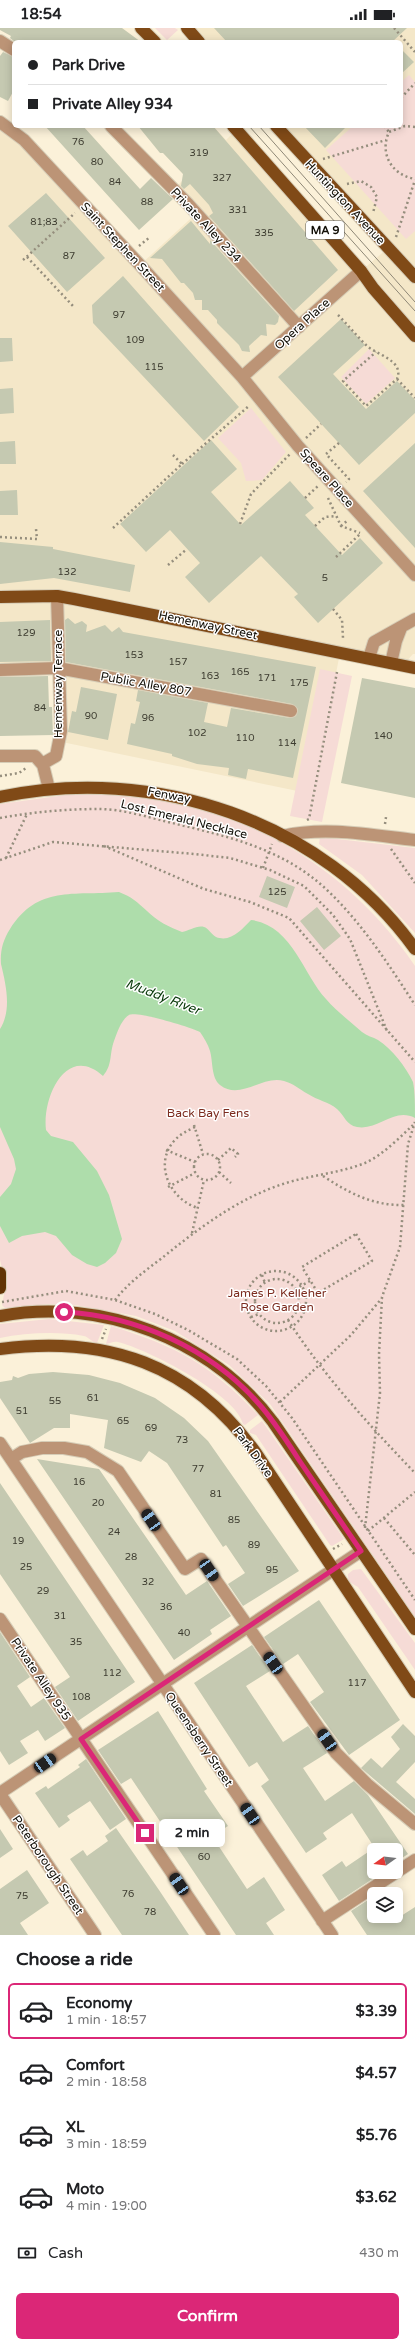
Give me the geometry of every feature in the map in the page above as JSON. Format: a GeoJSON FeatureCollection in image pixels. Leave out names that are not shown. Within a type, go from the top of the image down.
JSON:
{"type":"FeatureCollection","features":[{"type":"Feature","properties":{"kind":"highway"},"geometry":{"type":"LineString","coordinates":[[0,1273],[0,1288]]}},
{"type":"Feature","properties":{"kind":"main road"},"geometry":{"type":"LineString","coordinates":[[141,28],[153,40]]}},
{"type":"Feature","properties":{"kind":"main road"},"geometry":{"type":"LineString","coordinates":[[187,28],[197,40]]}},
{"type":"Feature","properties":{"kind":"main road","name":"MA 9"},"geometry":{"type":"LineString","coordinates":[[235,128],[361,271],[373,288],[415,336]]}},
{"type":"Feature","properties":{"kind":"main road","name":"Huntington Avenue"},"geometry":{"type":"LineString","coordinates":[[278,128],[415,277]]}},
{"type":"Feature","properties":{"kind":"main road","name":"Hemenway Street"},"geometry":{"type":"LineString","coordinates":[[0,598],[57,596],[415,668]]}},
{"type":"Feature","properties":{"kind":"main road","name":"Fenway"},"geometry":{"type":"LineString","coordinates":[[0,797],[49,789],[111,787],[178,796],[223,809],[278,839],[318,856],[354,884],[387,915],[415,949]]}},
{"type":"Feature","properties":{"kind":"main road"},"geometry":{"type":"LineString","coordinates":[[0,1316],[50,1311],[109,1318],[152,1331],[204,1357],[237,1382],[267,1413],[415,1629]]}},
{"type":"Feature","properties":{"kind":"main road","name":"Park Drive"},"geometry":{"type":"LineString","coordinates":[[0,1349],[55,1345],[100,1348],[150,1364],[190,1388],[210,1403],[241,1432],[415,1692]]}},
{"type":"Feature","properties":{"kind":"street"},"geometry":{"type":"LineString","coordinates":[[0,42],[12,49]]}},
{"type":"Feature","properties":{"kind":"street","name":"Saint Stephen Street"},"geometry":{"type":"LineString","coordinates":[[0,122],[11,129],[34,150],[242,377]]}},
{"type":"Feature","properties":{"kind":"street","name":"Private Alley 234"},"geometry":{"type":"LineString","coordinates":[[113,128],[188,204],[299,327]]}},
{"type":"Feature","properties":{"kind":"street","name":"Opera Place"},"geometry":{"type":"LineString","coordinates":[[242,377],[361,271]]}},
{"type":"Feature","properties":{"kind":"street","name":"Speare Place"},"geometry":{"type":"LineString","coordinates":[[242,377],[298,446],[338,488],[347,500],[415,575]]}},
{"type":"Feature","properties":{"kind":"street","name":"Hemenway Terrace"},"geometry":{"type":"LineString","coordinates":[[36,765],[56,756],[61,731],[57,596]]}},
{"type":"Feature","properties":{"kind":"street"},"geometry":{"type":"LineString","coordinates":[[369,658],[374,642],[401,628],[415,618]]}},
{"type":"Feature","properties":{"kind":"street"},"geometry":{"type":"LineString","coordinates":[[391,663],[396,641],[401,628]]}},
{"type":"Feature","properties":{"kind":"street","name":"Public Alley 807"},"geometry":{"type":"LineString","coordinates":[[0,670],[58,668],[292,711]]}},
{"type":"Feature","properties":{"kind":"street"},"geometry":{"type":"LineString","coordinates":[[0,756],[35,756],[36,765],[49,789]]}},
{"type":"Feature","properties":{"kind":"street"},"geometry":{"type":"LineString","coordinates":[[278,839],[305,831],[328,831],[415,840]]}},
{"type":"Feature","properties":{"kind":"street","name":"Queensberry Street"},"geometry":{"type":"LineString","coordinates":[[1,1446],[332,1935]]}},
{"type":"Feature","properties":{"kind":"street"},"geometry":{"type":"LineString","coordinates":[[10,1459],[22,1452],[64,1448],[87,1452],[118,1471],[185,1569],[201,1559],[336,1753],[367,1784],[415,1824]]}},
{"type":"Feature","properties":{"kind":"street"},"geometry":{"type":"LineString","coordinates":[[0,1794],[361,1551]]}},
{"type":"Feature","properties":{"kind":"street","name":"Private Alley 935"},"geometry":{"type":"LineString","coordinates":[[0,1619],[214,1935]]}},
{"type":"Feature","properties":{"kind":"street","name":"Peterborough Street"},"geometry":{"type":"LineString","coordinates":[[0,1794],[95,1935]]}},
{"type":"Feature","properties":{"kind":"street"},"geometry":{"type":"LineString","coordinates":[[322,1921],[415,1860]]}},
{"type":"Feature","properties":{"kind":"path"},"geometry":{"type":"LineString","coordinates":[[394,28],[415,52]]}},
{"type":"Feature","properties":{"kind":"path"},"geometry":{"type":"LineString","coordinates":[[403,96],[415,85]]}},
{"type":"Feature","properties":{"kind":"path"},"geometry":{"type":"LineString","coordinates":[[403,127],[415,127]]}},
{"type":"Feature","properties":{"kind":"path"},"geometry":{"type":"LineString","coordinates":[[386,128],[389,132]]}},
{"type":"Feature","properties":{"kind":"path"},"geometry":{"type":"LineString","coordinates":[[396,237],[415,180],[407,178],[392,168],[385,152],[386,140],[389,132],[400,128]]}},
{"type":"Feature","properties":{"kind":"path"},"geometry":{"type":"LineString","coordinates":[[323,159],[386,140]]}},
{"type":"Feature","properties":{"kind":"path"},"geometry":{"type":"LineString","coordinates":[[347,184],[361,181],[371,188],[377,197],[373,213]]}},
{"type":"Feature","properties":{"kind":"path"},"geometry":{"type":"LineString","coordinates":[[23,260],[75,213]]}},
{"type":"Feature","properties":{"kind":"path"},"geometry":{"type":"LineString","coordinates":[[139,246],[150,237]]}},
{"type":"Feature","properties":{"kind":"path"},"geometry":{"type":"LineString","coordinates":[[26,257],[73,306]]}},
{"type":"Feature","properties":{"kind":"path"},"geometry":{"type":"LineString","coordinates":[[338,315],[366,345],[390,359],[396,369],[397,379],[415,398]]}},
{"type":"Feature","properties":{"kind":"path"},"geometry":{"type":"LineString","coordinates":[[376,352],[342,382],[367,407],[397,379]]}},
{"type":"Feature","properties":{"kind":"path"},"geometry":{"type":"LineString","coordinates":[[113,528],[182,464],[250,406],[257,394]]}},
{"type":"Feature","properties":{"kind":"path"},"geometry":{"type":"LineString","coordinates":[[240,524],[251,494],[321,424]]}},
{"type":"Feature","properties":{"kind":"path"},"geometry":{"type":"LineString","coordinates":[[338,488],[349,479],[326,454],[339,443]]}},
{"type":"Feature","properties":{"kind":"path"},"geometry":{"type":"LineString","coordinates":[[173,456],[182,464]]}},
{"type":"Feature","properties":{"kind":"path"},"geometry":{"type":"LineString","coordinates":[[305,498],[318,486],[322,491]]}},
{"type":"Feature","properties":{"kind":"path"},"geometry":{"type":"LineString","coordinates":[[327,497],[341,526],[360,534],[365,539]]}},
{"type":"Feature","properties":{"kind":"path"},"geometry":{"type":"LineString","coordinates":[[315,526],[318,521],[325,517],[336,516]]}},
{"type":"Feature","properties":{"kind":"path"},"geometry":{"type":"LineString","coordinates":[[341,526],[351,517]]}},
{"type":"Feature","properties":{"kind":"path"},"geometry":{"type":"LineString","coordinates":[[0,537],[37,539],[36,529]]}},
{"type":"Feature","properties":{"kind":"path"},"geometry":{"type":"LineString","coordinates":[[336,557],[360,534]]}},
{"type":"Feature","properties":{"kind":"path"},"geometry":{"type":"LineString","coordinates":[[168,565],[186,549]]}},
{"type":"Feature","properties":{"kind":"path"},"geometry":{"type":"LineString","coordinates":[[332,610],[342,620],[344,638]]}},
{"type":"Feature","properties":{"kind":"path"},"geometry":{"type":"LineString","coordinates":[[302,820],[309,819],[336,672]]}},
{"type":"Feature","properties":{"kind":"path"},"geometry":{"type":"LineString","coordinates":[[0,776],[19,773],[36,765]]}},
{"type":"Feature","properties":{"kind":"path","name":"Lost Emerald Necklace"},"geometry":{"type":"LineString","coordinates":[[0,818],[27,813],[101,809],[129,813],[225,836],[268,851],[288,860],[327,889],[358,924],[380,953],[415,1005]]}},
{"type":"Feature","properties":{"kind":"path"},"geometry":{"type":"LineString","coordinates":[[5,858],[27,813]]}},
{"type":"Feature","properties":{"kind":"path"},"geometry":{"type":"LineString","coordinates":[[263,868],[268,851],[278,839]]}},
{"type":"Feature","properties":{"kind":"path"},"geometry":{"type":"LineString","coordinates":[[0,860],[53,842],[102,845],[230,858],[263,868],[304,886],[333,915],[350,938],[387,1031]]}},
{"type":"Feature","properties":{"kind":"path"},"geometry":{"type":"LineString","coordinates":[[102,845],[204,889],[250,902],[289,918],[415,1062]]}},
{"type":"Feature","properties":{"kind":"path"},"geometry":{"type":"LineString","coordinates":[[391,849],[415,883]]}},
{"type":"Feature","properties":{"kind":"path"},"geometry":{"type":"LineString","coordinates":[[3,1302],[66,1291],[115,1300],[124,1287],[192,1234],[246,1200],[286,1183],[323,1176],[366,1163],[380,1154],[414,1123]]}},
{"type":"Feature","properties":{"kind":"path"},"geometry":{"type":"LineString","coordinates":[[365,1528],[377,1434],[380,1393],[379,1354],[382,1298],[400,1247],[408,1144],[414,1123]]}},
{"type":"Feature","properties":{"kind":"path"},"geometry":{"type":"LineString","coordinates":[[198,1208],[188,1205],[177,1196],[169,1186],[165,1162],[167,1150],[174,1141],[194,1126],[203,1154]]}},
{"type":"Feature","properties":{"kind":"path"},"geometry":{"type":"LineString","coordinates":[[218,1160],[231,1148],[238,1154],[235,1157]]}},
{"type":"Feature","properties":{"kind":"path"},"geometry":{"type":"LineString","coordinates":[[167,1150],[195,1162]]}},
{"type":"Feature","properties":{"kind":"path"},"geometry":{"type":"LineString","coordinates":[[203,1154],[212,1155],[218,1160],[219,1172],[231,1183]]}},
{"type":"Feature","properties":{"kind":"path"},"geometry":{"type":"LineString","coordinates":[[203,1154],[195,1162],[193,1168],[195,1173],[204,1180],[213,1179],[219,1172]]}},
{"type":"Feature","properties":{"kind":"path"},"geometry":{"type":"LineString","coordinates":[[169,1186],[195,1173]]}},
{"type":"Feature","properties":{"kind":"path"},"geometry":{"type":"LineString","coordinates":[[323,1176],[341,1188],[369,1201],[382,1205],[404,1206]]}},
{"type":"Feature","properties":{"kind":"path"},"geometry":{"type":"LineString","coordinates":[[192,1234],[204,1180]]}},
{"type":"Feature","properties":{"kind":"path"},"geometry":{"type":"LineString","coordinates":[[356,1234],[372,1260],[318,1293],[310,1281],[302,1267],[356,1234]]}},
{"type":"Feature","properties":{"kind":"path"},"geometry":{"type":"LineString","coordinates":[[272,1272],[282,1272],[291,1275],[302,1285],[306,1296],[306,1306],[302,1316],[292,1326],[279,1331],[270,1330],[261,1327],[251,1317],[248,1309],[247,1296],[252,1284],[262,1275],[272,1272]]}},
{"type":"Feature","properties":{"kind":"path"},"geometry":{"type":"LineString","coordinates":[[262,1275],[265,1282]]}},
{"type":"Feature","properties":{"kind":"path"},"geometry":{"type":"LineString","coordinates":[[281,1280],[295,1289],[298,1297],[298,1306],[295,1314],[288,1320],[275,1323],[266,1320],[258,1314],[255,1306],[255,1297],[259,1288],[265,1282],[281,1280]]}},
{"type":"Feature","properties":{"kind":"path"},"geometry":{"type":"LineString","coordinates":[[295,1289],[310,1281]]}},
{"type":"Feature","properties":{"kind":"path"},"geometry":{"type":"LineString","coordinates":[[280,1402],[320,1366],[351,1335],[382,1298]]}},
{"type":"Feature","properties":{"kind":"path"},"geometry":{"type":"LineString","coordinates":[[251,1317],[258,1314]]}},
{"type":"Feature","properties":{"kind":"path"},"geometry":{"type":"LineString","coordinates":[[288,1320],[320,1366],[377,1434],[415,1473]]}},
{"type":"Feature","properties":{"kind":"path"},"geometry":{"type":"LineString","coordinates":[[101,1343],[107,1325]]}},
{"type":"Feature","properties":{"kind":"path"},"geometry":{"type":"LineString","coordinates":[[368,1531],[415,1492]]}},
{"type":"Feature","properties":{"kind":"path"},"geometry":{"type":"LineString","coordinates":[[384,1518],[415,1555]]}},
{"type":"Feature","properties":{"kind":"path"},"geometry":{"type":"LineString","coordinates":[[330,1550],[343,1543]]}},
{"type":"Feature","properties":{"kind":"shaded area"},"geometry":{"type":"Polygon","coordinates":[[[187,28],[415,28],[415,654],[413,654],[403,665],[340,653],[312,794],[62,742],[58,668],[0,670],[0,122],[140,265],[200,210],[178,185],[184,179],[183,174],[164,153],[158,151],[185,128],[215,128],[226,140],[236,130],[361,271],[388,248],[278,128],[403,128],[403,40],[197,40],[187,28]]]}},
{"type":"Feature","properties":{"kind":"green space"},"geometry":{"type":"Polygon","coordinates":[[[155,28],[175,28],[178,30],[167,40],[155,28]]]}},
{"type":"Feature","properties":{"kind":"green space"},"geometry":{"type":"Polygon","coordinates":[[[409,75],[415,82],[415,231],[406,239],[326,150],[351,128],[403,128],[403,80],[409,75]]]}},
{"type":"Feature","properties":{"kind":"green space"},"geometry":{"type":"Polygon","coordinates":[[[369,349],[395,378],[366,404],[341,377],[369,349]]]}},
{"type":"Feature","properties":{"kind":"green space"},"geometry":{"type":"Polygon","coordinates":[[[251,408],[286,452],[262,480],[246,481],[241,463],[218,438],[251,408]]]}},
{"type":"Feature","properties":{"kind":"green space"},"geometry":{"type":"Polygon","coordinates":[[[320,669],[352,676],[322,822],[290,816],[320,669]]]}},
{"type":"Feature","properties":{"kind":"green space","name":"Back Bay Fens"},"geometry":{"type":"Polygon","coordinates":[[[73,794],[140,797],[173,802],[205,810],[237,821],[267,835],[296,851],[324,870],[349,891],[373,914],[395,939],[415,966],[415,1617],[270,1404],[229,1365],[175,1331],[136,1316],[75,1305],[50,1304],[5,1308],[2,1305],[6,1284],[0,1260],[0,804],[73,794]]]}},
{"type":"Feature","properties":{"kind":"green space"},"geometry":{"type":"Polygon","coordinates":[[[320,837],[415,848],[415,933],[362,875],[319,844],[320,837]]]}},
{"type":"Feature","properties":{"kind":"green space"},"geometry":{"type":"Polygon","coordinates":[[[49,1319],[104,1325],[97,1343],[93,1342],[87,1337],[74,1334],[31,1334],[0,1338],[0,1324],[49,1319]]]}},
{"type":"Feature","properties":{"kind":"green space"},"geometry":{"type":"Polygon","coordinates":[[[111,1326],[155,1342],[192,1359],[241,1397],[258,1415],[245,1425],[237,1412],[225,1400],[208,1387],[169,1363],[131,1346],[118,1342],[106,1344],[111,1326]]]}},
{"type":"Feature","properties":{"kind":"green space"},"geometry":{"type":"Polygon","coordinates":[[[262,1421],[344,1539],[332,1546],[330,1545],[256,1435],[250,1433],[250,1430],[262,1421]]]}},
{"type":"Feature","properties":{"kind":"green space"},"geometry":{"type":"Polygon","coordinates":[[[361,1569],[415,1643],[415,1670],[358,1587],[349,1581],[348,1574],[353,1570],[361,1569]]]}},
{"type":"Feature","properties":{"kind":"water","name":"Muddy River"},"geometry":{"type":"Polygon","coordinates":[[[119,892],[134,900],[159,921],[182,932],[196,927],[204,927],[216,937],[227,938],[236,934],[251,920],[265,924],[277,931],[295,952],[318,989],[330,1004],[362,1032],[383,1044],[403,1064],[413,1082],[415,1094],[415,1118],[407,1115],[400,1115],[372,1126],[357,1127],[350,1124],[334,1107],[284,1081],[268,1081],[243,1089],[228,1089],[220,1085],[215,1078],[209,1048],[200,1032],[176,1023],[153,1017],[134,1014],[129,1015],[126,1017],[118,1031],[108,1067],[103,1076],[90,1068],[78,1066],[68,1070],[59,1079],[53,1090],[48,1103],[46,1117],[46,1130],[51,1136],[73,1142],[97,1171],[109,1195],[122,1239],[116,1253],[105,1263],[97,1267],[87,1264],[72,1255],[56,1236],[45,1232],[22,1236],[9,1243],[0,1226],[0,1197],[11,1184],[16,1169],[14,1159],[0,1127],[0,1029],[4,1022],[7,1006],[1,955],[4,941],[10,929],[21,915],[32,905],[45,899],[58,896],[119,892]]]}},
{"type":"Feature","properties":{"kind":"building"},"geometry":{"type":"Polygon","coordinates":[[[0,28],[122,28],[138,40],[12,40],[10,38],[11,36],[0,30],[0,28]]]}},
{"type":"Feature","properties":{"kind":"building"},"geometry":{"type":"Polygon","coordinates":[[[214,28],[407,28],[394,40],[225,40],[214,28]]]}},
{"type":"Feature","properties":{"kind":"building"},"geometry":{"type":"Polygon","coordinates":[[[403,51],[414,62],[403,72],[403,51]]]}},
{"type":"Feature","properties":{"kind":"building"},"geometry":{"type":"Polygon","coordinates":[[[3,52],[12,56],[12,94],[8,101],[0,97],[0,56],[3,52]]]}},
{"type":"Feature","properties":{"kind":"building"},"geometry":{"type":"Polygon","coordinates":[[[47,128],[85,128],[140,189],[151,178],[173,199],[139,230],[47,128]]]}},
{"type":"Feature","properties":{"kind":"building"},"geometry":{"type":"Polygon","coordinates":[[[140,128],[215,128],[338,270],[294,311],[209,216],[213,213],[209,205],[190,184],[184,189],[181,186],[183,174],[163,153],[160,153],[140,128]]]}},
{"type":"Feature","properties":{"kind":"building"},"geometry":{"type":"Polygon","coordinates":[[[306,128],[345,128],[325,148],[306,128]]]}},
{"type":"Feature","properties":{"kind":"building"},"geometry":{"type":"Polygon","coordinates":[[[46,193],[105,258],[67,292],[8,226],[46,193]]]}},
{"type":"Feature","properties":{"kind":"building"},"geometry":{"type":"Polygon","coordinates":[[[191,221],[210,244],[210,240],[279,316],[278,322],[275,325],[266,324],[267,336],[261,335],[249,346],[250,352],[242,351],[239,345],[217,323],[217,320],[208,310],[202,310],[202,300],[195,300],[193,293],[184,283],[181,283],[162,259],[150,258],[191,221]]]}},
{"type":"Feature","properties":{"kind":"building"},"geometry":{"type":"Polygon","coordinates":[[[123,276],[239,407],[204,441],[93,323],[92,305],[123,276]]]}},
{"type":"Feature","properties":{"kind":"building"},"geometry":{"type":"Polygon","coordinates":[[[341,319],[365,345],[333,374],[366,409],[397,381],[415,400],[415,413],[359,465],[278,377],[341,319]]]}},
{"type":"Feature","properties":{"kind":"building"},"geometry":{"type":"Polygon","coordinates":[[[0,338],[12,338],[13,361],[0,362],[0,338]]]}},
{"type":"Feature","properties":{"kind":"building"},"geometry":{"type":"Polygon","coordinates":[[[13,388],[14,413],[0,414],[0,389],[13,388]]]}},
{"type":"Feature","properties":{"kind":"building"},"geometry":{"type":"Polygon","coordinates":[[[211,440],[237,469],[211,492],[241,525],[290,481],[314,508],[305,515],[342,555],[360,538],[383,563],[318,623],[294,597],[298,594],[261,556],[209,603],[185,577],[200,563],[170,530],[146,552],[120,524],[211,440]]]}},
{"type":"Feature","properties":{"kind":"building"},"geometry":{"type":"Polygon","coordinates":[[[15,441],[16,464],[0,464],[0,442],[15,441]]]}},
{"type":"Feature","properties":{"kind":"building"},"geometry":{"type":"Polygon","coordinates":[[[415,443],[415,548],[363,491],[415,443]]]}},
{"type":"Feature","properties":{"kind":"building"},"geometry":{"type":"Polygon","coordinates":[[[17,490],[18,515],[0,515],[0,491],[17,490]]]}},
{"type":"Feature","properties":{"kind":"building"},"geometry":{"type":"Polygon","coordinates":[[[0,542],[53,547],[53,549],[135,565],[130,592],[54,578],[0,584],[0,542]]]}},
{"type":"Feature","properties":{"kind":"building"},"geometry":{"type":"Polygon","coordinates":[[[68,618],[75,624],[82,621],[87,625],[86,632],[105,625],[112,632],[119,627],[123,632],[316,667],[293,778],[248,769],[246,779],[228,775],[229,768],[197,764],[172,756],[172,754],[127,744],[131,723],[135,724],[140,702],[136,701],[138,690],[208,703],[204,722],[227,727],[231,708],[290,718],[296,716],[298,709],[292,704],[66,662],[65,620],[68,618]]]}},
{"type":"Feature","properties":{"kind":"building"},"geometry":{"type":"Polygon","coordinates":[[[50,620],[51,661],[0,662],[0,622],[50,620]]]}},
{"type":"Feature","properties":{"kind":"building"},"geometry":{"type":"Polygon","coordinates":[[[48,676],[49,707],[52,707],[53,735],[0,736],[0,677],[48,676]]]}},
{"type":"Feature","properties":{"kind":"building"},"geometry":{"type":"Polygon","coordinates":[[[362,678],[415,688],[415,798],[341,783],[362,678]]]}},
{"type":"Feature","properties":{"kind":"building"},"geometry":{"type":"Polygon","coordinates":[[[81,687],[117,694],[108,740],[68,732],[72,711],[76,712],[81,687]]]}},
{"type":"Feature","properties":{"kind":"building"},"geometry":{"type":"Polygon","coordinates":[[[267,876],[295,887],[287,908],[259,897],[267,876]]]}},
{"type":"Feature","properties":{"kind":"building"},"geometry":{"type":"Polygon","coordinates":[[[317,907],[341,936],[324,950],[300,921],[317,907]]]}},
{"type":"Feature","properties":{"kind":"building"},"geometry":{"type":"Polygon","coordinates":[[[53,1372],[89,1375],[120,1383],[155,1398],[184,1418],[208,1441],[299,1571],[243,1606],[228,1584],[245,1573],[226,1545],[223,1547],[167,1463],[149,1451],[141,1462],[104,1448],[108,1420],[70,1414],[70,1428],[54,1428],[30,1443],[0,1398],[0,1382],[12,1380],[13,1376],[18,1378],[29,1374],[53,1372]]]}},
{"type":"Feature","properties":{"kind":"building"},"geometry":{"type":"Polygon","coordinates":[[[37,1459],[99,1469],[186,1595],[207,1581],[231,1616],[210,1630],[212,1634],[174,1660],[37,1459]]]}},
{"type":"Feature","properties":{"kind":"building"},"geometry":{"type":"Polygon","coordinates":[[[0,1483],[135,1682],[78,1721],[55,1687],[70,1677],[0,1574],[0,1483]]]}},
{"type":"Feature","properties":{"kind":"building"},"geometry":{"type":"Polygon","coordinates":[[[319,1600],[400,1720],[349,1755],[310,1702],[324,1692],[298,1654],[283,1664],[264,1637],[319,1600]]]}},
{"type":"Feature","properties":{"kind":"building"},"geometry":{"type":"Polygon","coordinates":[[[0,1632],[30,1677],[17,1686],[31,1707],[44,1698],[65,1728],[45,1741],[38,1730],[20,1741],[28,1753],[9,1765],[0,1751],[0,1632]]]}},
{"type":"Feature","properties":{"kind":"building"},"geometry":{"type":"Polygon","coordinates":[[[252,1645],[270,1671],[246,1686],[283,1742],[308,1726],[327,1753],[303,1768],[325,1801],[354,1781],[368,1795],[401,1843],[371,1843],[352,1813],[323,1833],[327,1839],[306,1853],[261,1786],[269,1780],[257,1762],[249,1767],[194,1683],[252,1645]]]}},
{"type":"Feature","properties":{"kind":"building"},"geometry":{"type":"Polygon","coordinates":[[[158,1711],[207,1789],[204,1791],[228,1826],[212,1836],[247,1889],[264,1877],[285,1910],[266,1923],[274,1935],[236,1935],[131,1778],[121,1784],[98,1750],[158,1711]]]}},
{"type":"Feature","properties":{"kind":"building"},"geometry":{"type":"Polygon","coordinates":[[[403,1724],[415,1736],[415,1762],[396,1782],[415,1799],[415,1814],[361,1768],[371,1758],[382,1768],[400,1749],[391,1737],[403,1724]]]}},
{"type":"Feature","properties":{"kind":"building"},"geometry":{"type":"Polygon","coordinates":[[[86,1759],[126,1819],[110,1830],[90,1801],[67,1816],[70,1820],[59,1828],[35,1793],[46,1786],[48,1789],[80,1767],[78,1765],[86,1759]]]}},
{"type":"Feature","properties":{"kind":"building"},"geometry":{"type":"Polygon","coordinates":[[[116,1828],[189,1935],[122,1935],[70,1859],[83,1850],[87,1856],[108,1841],[105,1836],[116,1828]]]}},
{"type":"Feature","properties":{"kind":"building"},"geometry":{"type":"Polygon","coordinates":[[[0,1829],[13,1849],[0,1858],[0,1829]]]}},
{"type":"Feature","properties":{"kind":"building"},"geometry":{"type":"Polygon","coordinates":[[[403,1847],[408,1854],[403,1857],[403,1847]]]}},
{"type":"Feature","properties":{"kind":"building"},"geometry":{"type":"Polygon","coordinates":[[[367,1853],[367,1879],[372,1879],[339,1901],[322,1875],[342,1861],[346,1867],[367,1853]]]}},
{"type":"Feature","properties":{"kind":"building"},"geometry":{"type":"Polygon","coordinates":[[[27,1870],[49,1903],[20,1923],[28,1935],[0,1935],[0,1889],[27,1870]]]}},
{"type":"Feature","properties":{"kind":"building"},"geometry":{"type":"Polygon","coordinates":[[[367,1901],[367,1923],[403,1923],[403,1915],[415,1907],[415,1935],[367,1935],[351,1911],[367,1901]]]}},
{"type":"Feature","properties":{"kind":"tram line"},"geometry":{"type":"LineString","coordinates":[[251,128],[415,311]]}},
{"type":"Feature","properties":{"kind":"tram line"},"geometry":{"type":"LineString","coordinates":[[261,128],[415,302]]}},
{"type":"Feature","properties":{"kind":"route"},"geometry":{"type":"LineString","coordinates":[[64,1312],[109,1318],[130,1323],[152,1331],[193,1350],[224,1371],[267,1413],[361,1551],[81,1739],[145,1833]]}},
{"type":"Feature","properties":{"kind":"park label","name":"James P. Kelleher Rose Garden"},"geometry":{"type":"Point","coordinates":[277,1300]}}]}
